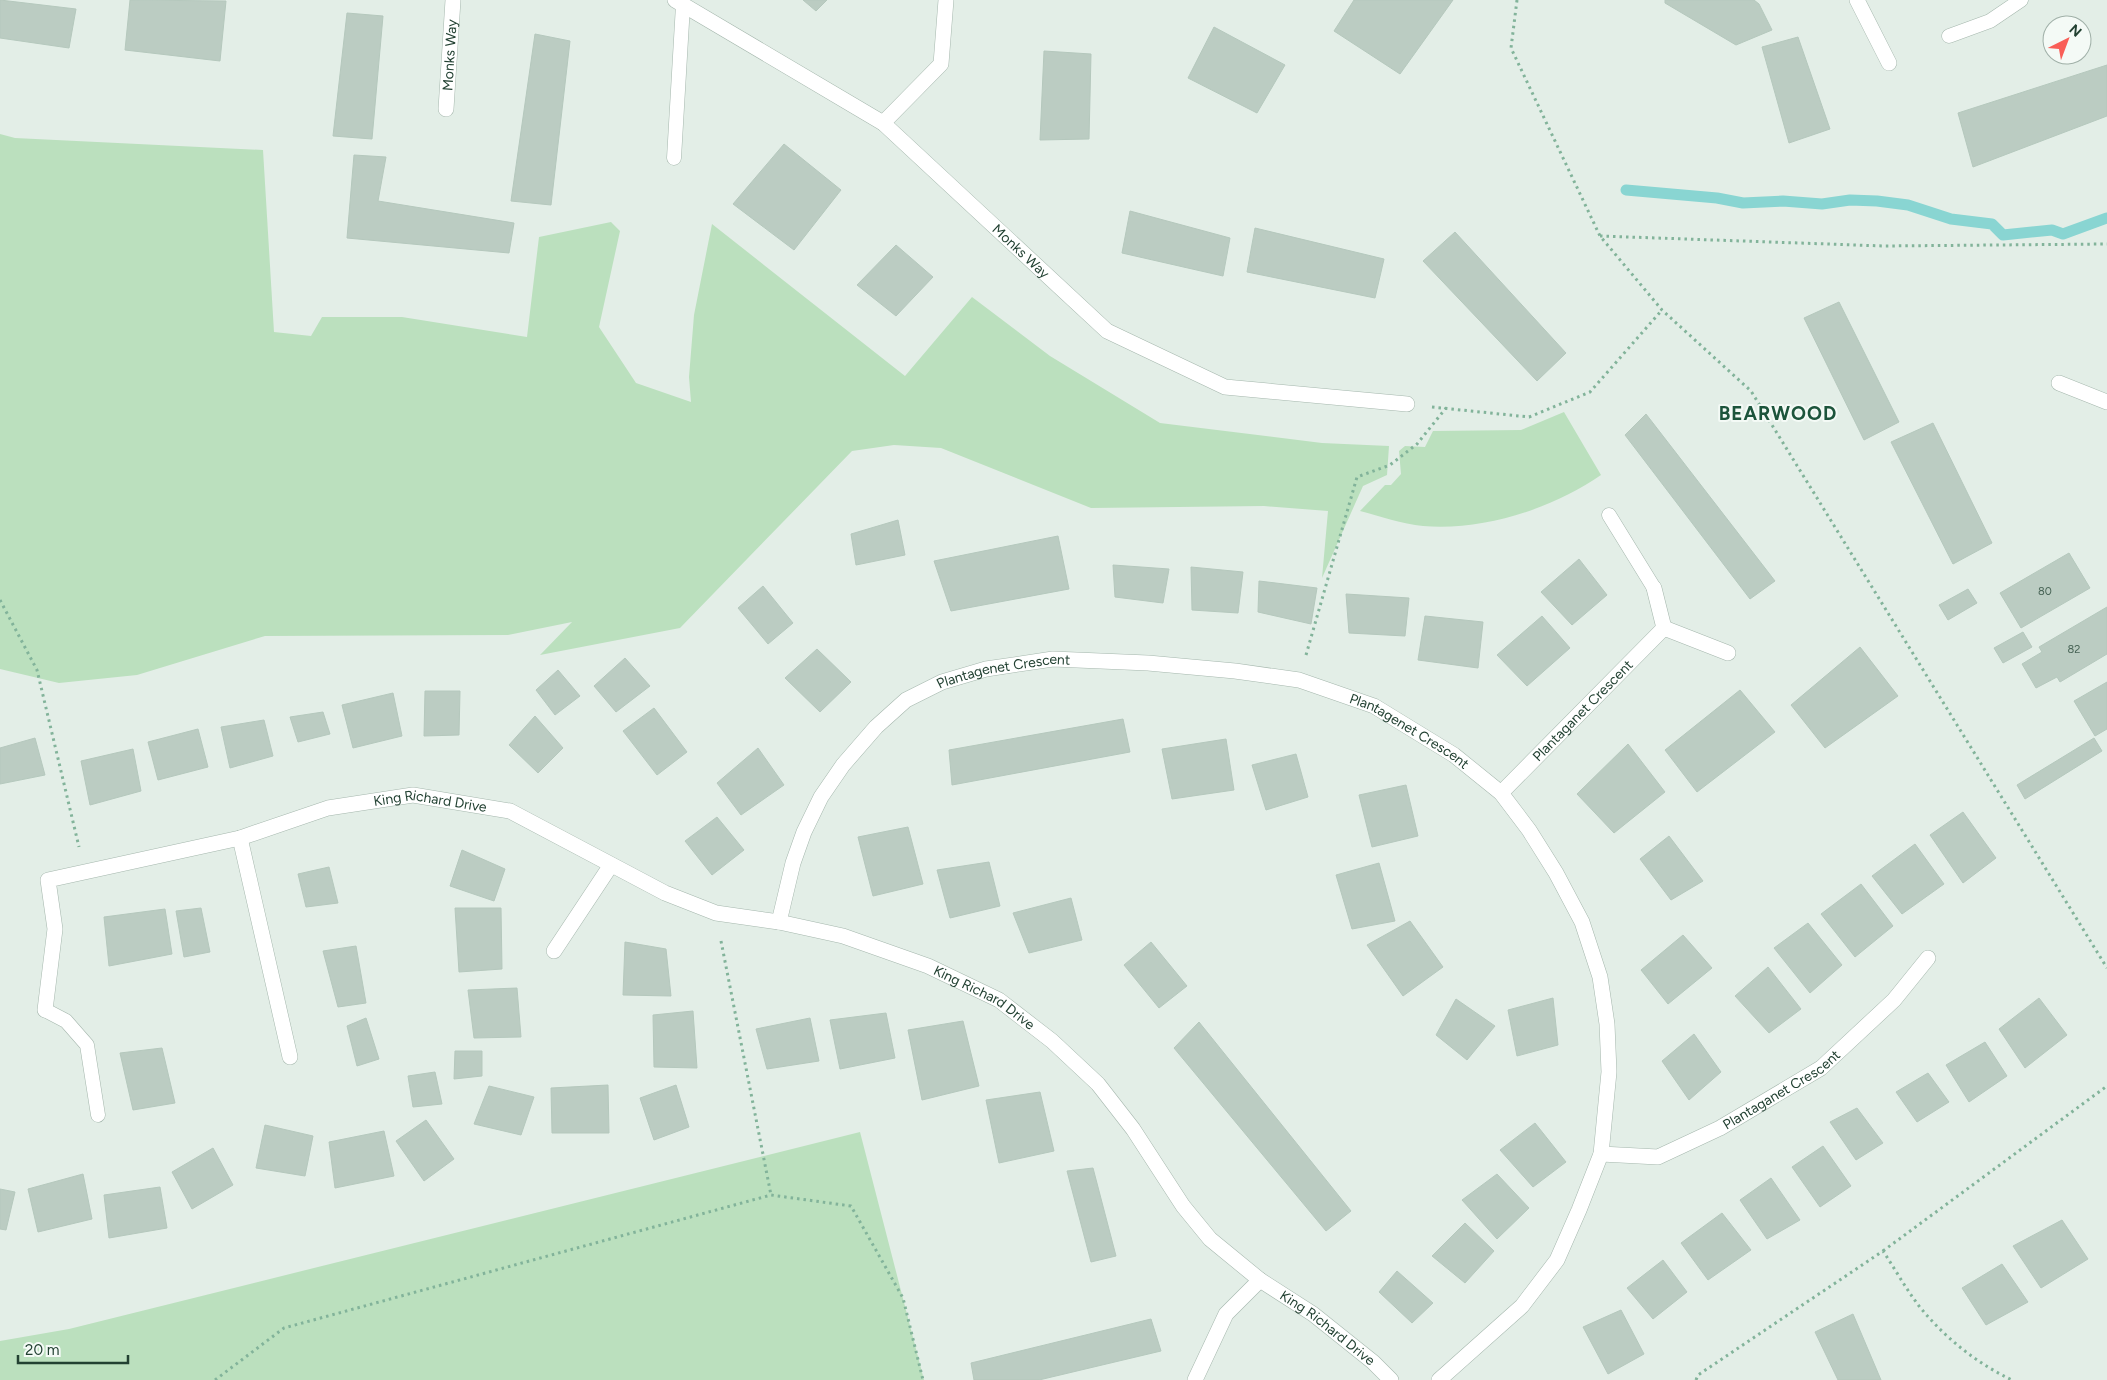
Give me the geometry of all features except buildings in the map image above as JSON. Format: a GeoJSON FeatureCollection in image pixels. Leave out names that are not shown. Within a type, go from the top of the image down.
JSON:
{"type":"FeatureCollection","features":[{"type":"Feature","properties":{"kind":"street","name":"Monks Way"},"geometry":{"type":"LineString","coordinates":[[446,110],[453,0]]}},
{"type":"Feature","properties":{"kind":"street"},"geometry":{"type":"LineString","coordinates":[[883,123],[942,64],[946,0]]}},
{"type":"Feature","properties":{"kind":"street"},"geometry":{"type":"LineString","coordinates":[[1856,0],[1889,63]]}},
{"type":"Feature","properties":{"kind":"street","name":"Monks Way"},"geometry":{"type":"LineString","coordinates":[[679,2],[883,123],[1107,331],[1225,387],[1407,404]]}},
{"type":"Feature","properties":{"kind":"street"},"geometry":{"type":"LineString","coordinates":[[2060,383],[2107,402]]}},
{"type":"Feature","properties":{"kind":"street"},"geometry":{"type":"LineString","coordinates":[[1654,588],[1664,628],[1728,653]]}},
{"type":"Feature","properties":{"kind":"street","name":"Plantaganet Crescent"},"geometry":{"type":"LineString","coordinates":[[1501,793],[1664,628]]}},
{"type":"Feature","properties":{"kind":"street","name":"Plantagenet Crescent"},"geometry":{"type":"LineString","coordinates":[[779,922],[793,863],[804,832],[820,797],[843,765],[876,727],[906,700],[942,682],[986,669],[1053,659],[1148,663],[1235,670],[1299,680],[1374,706],[1454,755],[1501,793],[1529,830],[1556,873],[1582,922],[1600,977],[1607,1024],[1609,1072],[1601,1154],[1557,1260],[1522,1306],[1439,1380]]}},
{"type":"Feature","properties":{"kind":"street","name":"King Richard Drive"},"geometry":{"type":"LineString","coordinates":[[45,1010],[55,929],[48,880],[240,838],[328,808],[413,795],[510,811],[665,893],[716,914],[779,922],[843,936],[928,966],[1000,1000],[1052,1041],[1098,1084],[1133,1129],[1183,1206],[1210,1239],[1260,1280],[1313,1314],[1391,1380]]}},
{"type":"Feature","properties":{"kind":"street"},"geometry":{"type":"LineString","coordinates":[[240,838],[290,1056]]}},
{"type":"Feature","properties":{"kind":"street"},"geometry":{"type":"LineString","coordinates":[[554,951],[611,865]]}},
{"type":"Feature","properties":{"kind":"street","name":"Plantaganet Crescent"},"geometry":{"type":"LineString","coordinates":[[1601,1154],[1658,1157],[1720,1128],[1822,1068],[1894,1000],[1928,958]]}},
{"type":"Feature","properties":{"kind":"street"},"geometry":{"type":"LineString","coordinates":[[1195,1380],[1226,1314],[1260,1280]]}},
{"type":"Feature","properties":{"kind":"lane"},"geometry":{"type":"LineString","coordinates":[[1949,36],[1990,21],[2021,0]]}},
{"type":"Feature","properties":{"kind":"lane"},"geometry":{"type":"LineString","coordinates":[[674,158],[679,2]]}},
{"type":"Feature","properties":{"kind":"lane"},"geometry":{"type":"LineString","coordinates":[[1609,515],[1654,588]]}},
{"type":"Feature","properties":{"kind":"lane"},"geometry":{"type":"LineString","coordinates":[[45,1010],[66,1021],[87,1045],[98,1115]]}},
{"type":"Feature","properties":{"kind":"path"},"geometry":{"type":"LineString","coordinates":[[1517,0],[1511,48],[1600,236],[1662,310],[1751,391],[2107,968]]}},
{"type":"Feature","properties":{"kind":"path"},"geometry":{"type":"LineString","coordinates":[[1600,236],[1884,246],[2107,244]]}},
{"type":"Feature","properties":{"kind":"path"},"geometry":{"type":"LineString","coordinates":[[1407,404],[1529,417],[1590,392],[1662,310]]}},
{"type":"Feature","properties":{"kind":"path"},"geometry":{"type":"LineString","coordinates":[[1299,680],[1357,477],[1390,465],[1417,444],[1446,408]]}},
{"type":"Feature","properties":{"kind":"path"},"geometry":{"type":"LineString","coordinates":[[0,600],[37,670],[86,872]]}},
{"type":"Feature","properties":{"kind":"path"},"geometry":{"type":"LineString","coordinates":[[716,914],[771,1195]]}},
{"type":"Feature","properties":{"kind":"path"},"geometry":{"type":"LineString","coordinates":[[1696,1380],[1698,1375],[1883,1251],[2107,1086]]}},
{"type":"Feature","properties":{"kind":"path"},"geometry":{"type":"LineString","coordinates":[[215,1380],[284,1328],[771,1195],[851,1206],[903,1298],[923,1380]]}},
{"type":"Feature","properties":{"kind":"path"},"geometry":{"type":"LineString","coordinates":[[1883,1251],[1919,1306],[1956,1344],[1996,1372],[2012,1380]]}},
{"type":"Feature","properties":{"kind":"green space"},"geometry":{"type":"Polygon","coordinates":[[[0,134],[15,138],[263,150],[274,332],[311,336],[322,317],[402,317],[527,337],[539,237],[611,222],[620,231],[599,327],[636,383],[691,402],[689,377],[694,315],[712,224],[905,376],[972,297],[1050,356],[1160,423],[1322,443],[1389,446],[1387,475],[1363,486],[1322,578],[1328,511],[1264,506],[1091,508],[941,448],[894,445],[852,451],[680,628],[540,655],[572,622],[508,635],[265,636],[137,675],[59,683],[0,669],[0,134]]]}},
{"type":"Feature","properties":{"kind":"green space"},"geometry":{"type":"Polygon","coordinates":[[[1564,412],[1601,475],[1561,498],[1516,515],[1493,521],[1446,527],[1415,525],[1360,511],[1385,485],[1391,485],[1401,474],[1399,451],[1405,446],[1425,447],[1433,431],[1521,430],[1564,412]]]}},
{"type":"Feature","properties":{"kind":"green space"},"geometry":{"type":"Polygon","coordinates":[[[860,1132],[924,1380],[0,1380],[0,1341],[69,1329],[860,1132]]]}},
{"type":"Feature","properties":{"kind":"waterway"},"geometry":{"type":"LineString","coordinates":[[1626,190],[1717,198],[1743,203],[1783,201],[1822,204],[1850,200],[1877,201],[1908,205],[1951,219],[1992,224],[2003,235],[2052,230],[2063,234],[2107,218]]}},
{"type":"Feature","properties":{"kind":"district","name":"BEARWOOD"},"geometry":{"type":"Point","coordinates":[1778,413]}}]}
